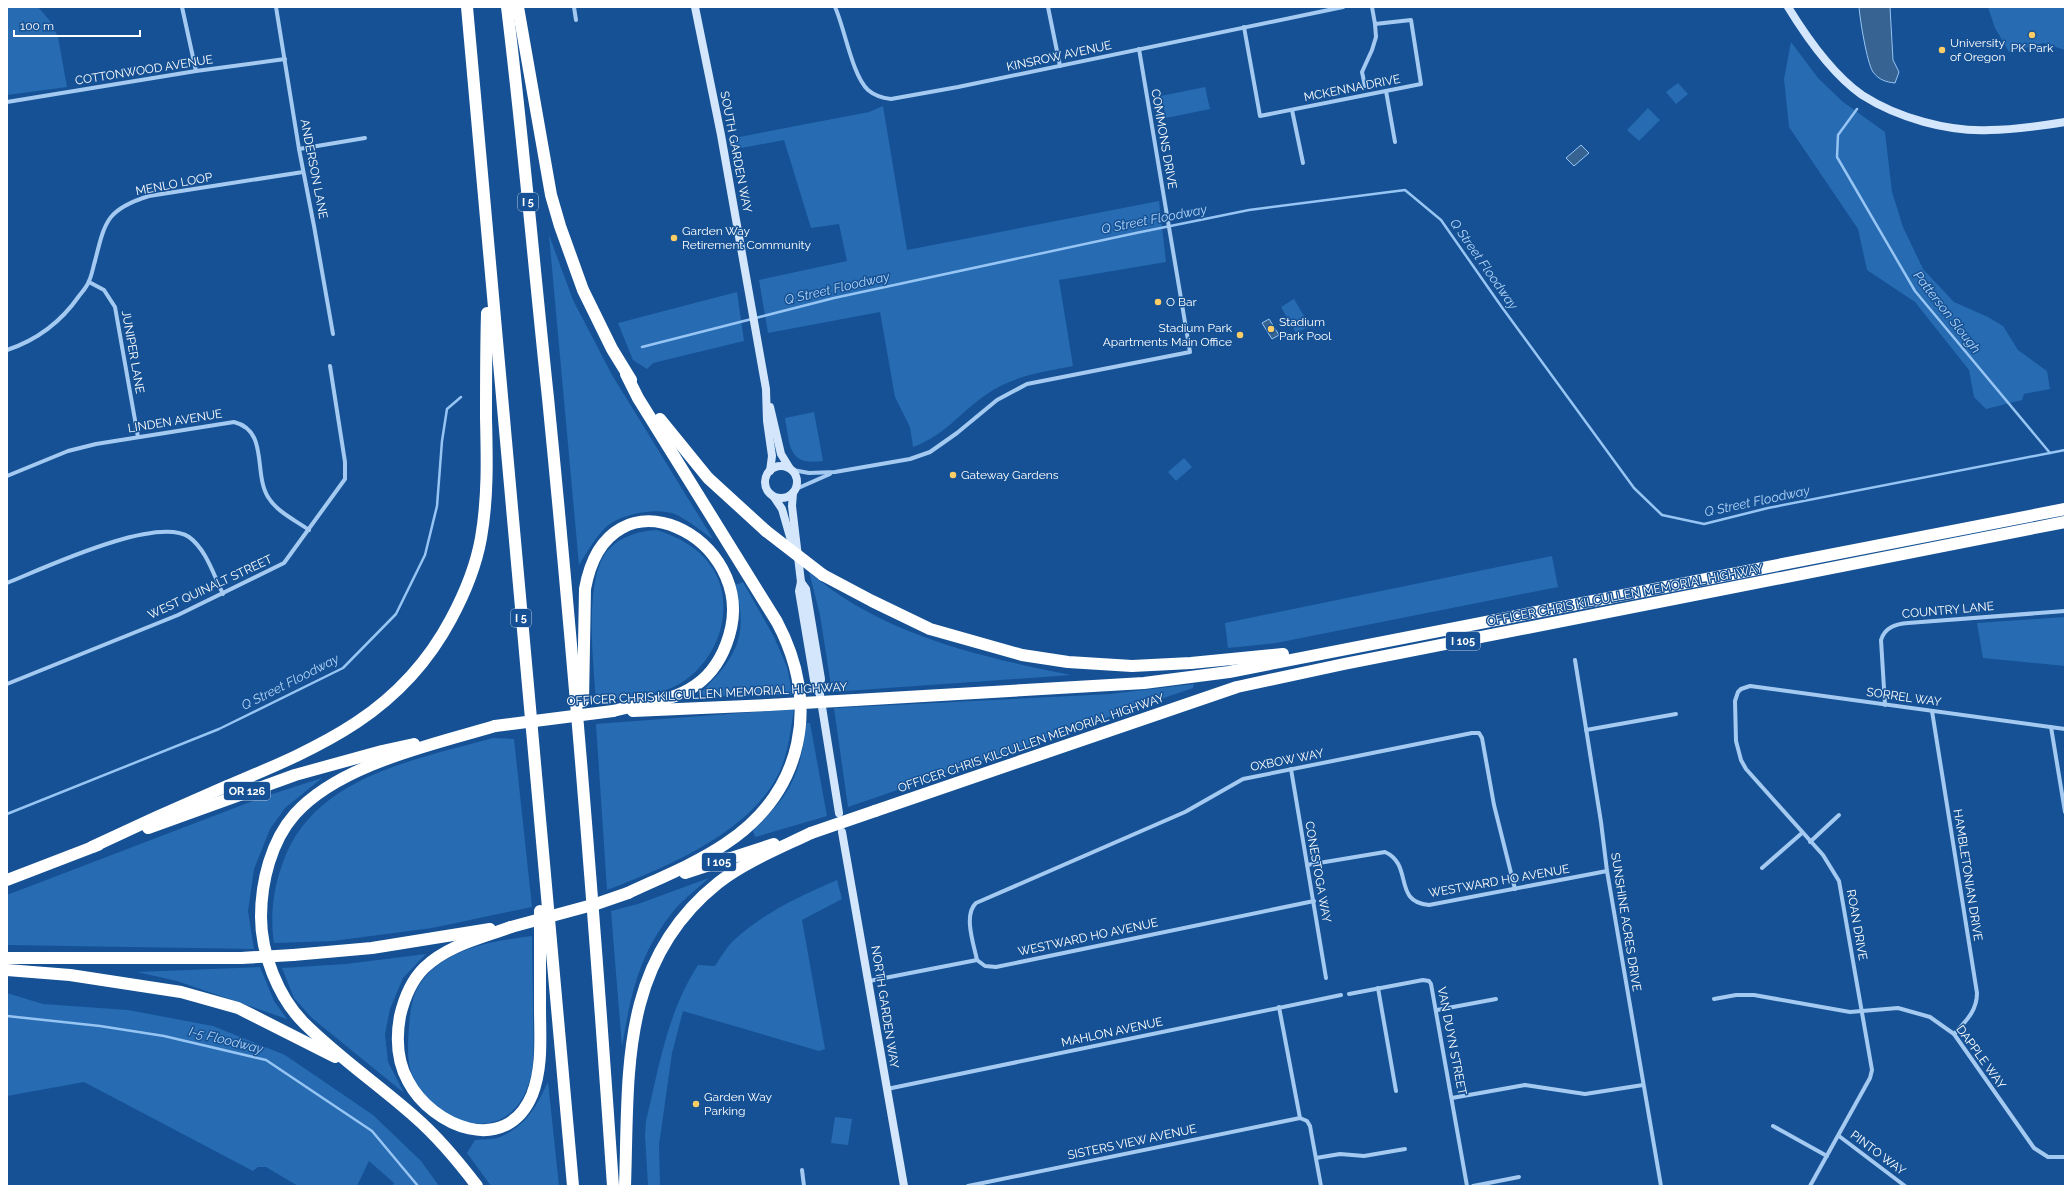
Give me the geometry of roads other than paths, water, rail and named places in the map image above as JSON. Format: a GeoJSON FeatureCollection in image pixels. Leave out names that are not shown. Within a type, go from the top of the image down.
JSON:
{"type":"FeatureCollection","features":[{"type":"Feature","properties":{"kind":"highway","name":"I 5"},"geometry":{"type":"LineString","coordinates":[[467,7],[540,837],[573,1186]]}},
{"type":"Feature","properties":{"kind":"highway","name":"I 5"},"geometry":{"type":"LineString","coordinates":[[507,7],[523,145],[560,517],[600,985],[613,1186]]}},
{"type":"Feature","properties":{"kind":"highway"},"geometry":{"type":"LineString","coordinates":[[518,7],[551,195],[560,226],[583,290],[638,398],[777,622],[794,659],[802,704],[799,733],[790,768],[779,789],[764,810],[748,826],[726,844],[692,863],[628,893]]}},
{"type":"Feature","properties":{"kind":"highway"},"geometry":{"type":"LineString","coordinates":[[92,847],[155,817],[315,748],[353,726],[379,708],[403,686],[426,659],[444,633],[461,600],[475,561],[485,510],[487,481],[488,254]]}},
{"type":"Feature","properties":{"kind":"highway"},"geometry":{"type":"LineString","coordinates":[[626,374],[668,430],[708,478],[766,531],[824,575],[872,601],[930,629],[1022,655],[1068,662],[1139,666],[1191,663],[1349,648]]}},
{"type":"Feature","properties":{"kind":"highway","name":"OFFICER CHRIS KILCULLEN MEMORIAL HIGHWAY"},"geometry":{"type":"LineString","coordinates":[[7,880],[92,847],[303,773],[382,750],[495,726],[613,711],[768,705],[1144,683],[1229,672],[2065,509]]}},
{"type":"Feature","properties":{"kind":"highway"},"geometry":{"type":"LineString","coordinates":[[582,764],[585,589],[588,571],[596,553],[618,528],[633,522],[666,523],[696,537],[718,561],[730,588],[733,602],[733,626],[722,654],[714,668],[695,686],[661,700],[613,711]]}},
{"type":"Feature","properties":{"kind":"highway","name":"OFFICER CHRIS KILCULLEN MEMORIAL HIGHWAY"},"geometry":{"type":"LineString","coordinates":[[7,958],[241,958],[293,955],[372,948],[511,926],[596,904],[811,833],[1237,687],[2065,522]]}},
{"type":"Feature","properties":{"kind":"highway"},"geometry":{"type":"LineString","coordinates":[[477,1186],[457,1160],[416,1117],[303,1022],[288,1001],[271,970],[261,933],[261,901],[264,880],[273,853],[280,838],[295,814],[321,793],[350,774],[389,758],[495,726]]}},
{"type":"Feature","properties":{"kind":"highway"},"geometry":{"type":"LineString","coordinates":[[625,1186],[630,1067],[633,1034],[645,982],[655,960],[666,940],[681,920],[698,900],[719,882],[752,862],[811,833]]}},
{"type":"Feature","properties":{"kind":"highway"},"geometry":{"type":"LineString","coordinates":[[511,926],[459,945],[440,956],[424,969],[416,979],[408,992],[402,1008],[397,1036],[402,1066],[408,1081],[419,1097],[438,1116],[454,1125],[469,1129],[493,1129],[514,1119],[531,1095],[537,1077],[540,1062],[540,837]]}},
{"type":"Feature","properties":{"kind":"highway"},"geometry":{"type":"LineString","coordinates":[[7,970],[70,975],[181,992],[238,1008],[353,1065]]}},
{"type":"Feature","properties":{"kind":"street"},"geometry":{"type":"LineString","coordinates":[[182,7],[196,71]]}},
{"type":"Feature","properties":{"kind":"street","name":"ANDERSON LANE"},"geometry":{"type":"LineString","coordinates":[[276,7],[303,172],[333,334]]}},
{"type":"Feature","properties":{"kind":"street"},"geometry":{"type":"LineString","coordinates":[[574,7],[576,20]]}},
{"type":"Feature","properties":{"kind":"street","name":"SOUTH GARDEN WAY"},"geometry":{"type":"LineString","coordinates":[[695,7],[721,135],[767,397],[781,454],[798,479],[792,506],[797,562],[801,582],[799,591],[814,680],[820,695],[820,671],[806,589],[801,582]]}},
{"type":"Feature","properties":{"kind":"street","name":"KINSROW AVENUE"},"geometry":{"type":"LineString","coordinates":[[835,7],[857,72],[868,90],[881,98],[891,99],[951,89],[1244,26],[1343,7]]}},
{"type":"Feature","properties":{"kind":"street"},"geometry":{"type":"LineString","coordinates":[[1048,7],[1060,66]]}},
{"type":"Feature","properties":{"kind":"street"},"geometry":{"type":"LineString","coordinates":[[1364,86],[1362,72],[1372,50],[1376,36],[1376,24],[1372,7]]}},
{"type":"Feature","properties":{"kind":"street"},"geometry":{"type":"LineString","coordinates":[[1788,7],[1800,28],[1836,72],[1862,94],[1891,110],[1923,121],[1951,127],[1988,130],[2065,122]]}},
{"type":"Feature","properties":{"kind":"street","name":"MCKENNA DRIVE"},"geometry":{"type":"LineString","coordinates":[[1244,26],[1260,116],[1421,84],[1410,20],[1376,24]]}},
{"type":"Feature","properties":{"kind":"street","name":"COMMONS DRIVE"},"geometry":{"type":"LineString","coordinates":[[791,469],[809,473],[834,472],[910,459],[930,452],[957,433],[997,400],[1027,384],[1190,352],[1139,49]]}},
{"type":"Feature","properties":{"kind":"street","name":"COTTONWOOD AVENUE"},"geometry":{"type":"LineString","coordinates":[[7,102],[196,71],[284,59]]}},
{"type":"Feature","properties":{"kind":"street"},"geometry":{"type":"LineString","coordinates":[[1386,91],[1395,142]]}},
{"type":"Feature","properties":{"kind":"street"},"geometry":{"type":"LineString","coordinates":[[1292,110],[1303,162]]}},
{"type":"Feature","properties":{"kind":"street"},"geometry":{"type":"LineString","coordinates":[[299,149],[365,138]]}},
{"type":"Feature","properties":{"kind":"street","name":"MENLO LOOP"},"geometry":{"type":"LineString","coordinates":[[7,350],[19,346],[43,333],[60,320],[89,282],[105,225],[114,213],[126,203],[149,196],[303,172]]}},
{"type":"Feature","properties":{"kind":"street","name":"JUNIPER LANE"},"geometry":{"type":"LineString","coordinates":[[89,282],[104,290],[115,307],[138,437]]}},
{"type":"Feature","properties":{"kind":"street","name":"WEST QUINALT STREET"},"geometry":{"type":"LineString","coordinates":[[7,684],[178,615],[284,564],[345,479],[346,472],[330,366]]}},
{"type":"Feature","properties":{"kind":"street","name":"SOUTH GARDEN WAY"},"geometry":{"type":"LineString","coordinates":[[767,397],[767,421],[772,456],[770,470],[767,475],[765,485],[770,494],[774,497]]}},
{"type":"Feature","properties":{"kind":"street","name":"LINDEN AVENUE"},"geometry":{"type":"LineString","coordinates":[[7,476],[68,451],[96,444],[234,422],[245,425],[252,433],[256,443],[263,486],[268,498],[277,508],[309,530]]}},
{"type":"Feature","properties":{"kind":"street"},"geometry":{"type":"LineString","coordinates":[[770,470],[779,466],[791,469]]}},
{"type":"Feature","properties":{"kind":"street","name":"COMMONS DRIVE"},"geometry":{"type":"LineString","coordinates":[[795,491],[834,472]]}},
{"type":"Feature","properties":{"kind":"street"},"geometry":{"type":"LineString","coordinates":[[774,497],[784,498],[795,491]]}},
{"type":"Feature","properties":{"kind":"street"},"geometry":{"type":"LineString","coordinates":[[774,497],[782,509],[797,562]]}},
{"type":"Feature","properties":{"kind":"street"},"geometry":{"type":"LineString","coordinates":[[7,583],[117,540],[158,532],[176,532],[187,536],[196,543],[223,594]]}},
{"type":"Feature","properties":{"kind":"street","name":"COUNTRY LANE"},"geometry":{"type":"LineString","coordinates":[[1885,705],[1881,640],[1884,633],[1892,626],[1908,623],[2065,611]]}},
{"type":"Feature","properties":{"kind":"street","name":"SUNSHINE ACRES DRIVE"},"geometry":{"type":"LineString","coordinates":[[1575,660],[1607,872],[1661,1186]]}},
{"type":"Feature","properties":{"kind":"street","name":"SORREL WAY"},"geometry":{"type":"LineString","coordinates":[[1741,689],[1750,686],[2065,729]]}},
{"type":"Feature","properties":{"kind":"street","name":"ROAN DRIVE"},"geometry":{"type":"LineString","coordinates":[[1741,689],[1738,692],[1735,701],[1736,741],[1741,760],[1746,769],[1832,866],[1839,881],[1872,1074],[1810,1186]]}},
{"type":"Feature","properties":{"kind":"street"},"geometry":{"type":"LineString","coordinates":[[822,707],[839,813]]}},
{"type":"Feature","properties":{"kind":"street","name":"HAMBLETONIAN DRIVE"},"geometry":{"type":"LineString","coordinates":[[1932,711],[1977,993],[1977,1000],[1973,1013],[1954,1034]]}},
{"type":"Feature","properties":{"kind":"street"},"geometry":{"type":"LineString","coordinates":[[1586,730],[1676,714]]}},
{"type":"Feature","properties":{"kind":"street"},"geometry":{"type":"LineString","coordinates":[[2051,727],[2065,812]]}},
{"type":"Feature","properties":{"kind":"street","name":"OXBOW WAY"},"geometry":{"type":"LineString","coordinates":[[977,960],[970,918],[971,909],[976,902],[1185,812],[1243,779],[1479,733],[1482,738],[1496,812],[1515,889]]}},
{"type":"Feature","properties":{"kind":"street","name":"CONESTOGA WAY"},"geometry":{"type":"LineString","coordinates":[[1290,769],[1326,978]]}},
{"type":"Feature","properties":{"kind":"street"},"geometry":{"type":"LineString","coordinates":[[1810,842],[1839,816]]}},
{"type":"Feature","properties":{"kind":"street","name":"NORTH GARDEN WAY"},"geometry":{"type":"LineString","coordinates":[[842,832],[904,1186]]}},
{"type":"Feature","properties":{"kind":"street"},"geometry":{"type":"LineString","coordinates":[[1762,868],[1802,833]]}},
{"type":"Feature","properties":{"kind":"street","name":"WESTWARD HO AVENUE"},"geometry":{"type":"LineString","coordinates":[[1307,865],[1375,852],[1385,852],[1400,864],[1409,896],[1415,902],[1424,904],[1434,904],[1607,872]]}},
{"type":"Feature","properties":{"kind":"street","name":"WESTWARD HO AVENUE"},"geometry":{"type":"LineString","coordinates":[[977,960],[985,966],[996,967],[1314,902]]}},
{"type":"Feature","properties":{"kind":"street"},"geometry":{"type":"LineString","coordinates":[[868,981],[977,960]]}},
{"type":"Feature","properties":{"kind":"street","name":"VAN DUYN STREET"},"geometry":{"type":"LineString","coordinates":[[1349,994],[1426,980],[1432,987],[1467,1186]]}},
{"type":"Feature","properties":{"kind":"street"},"geometry":{"type":"LineString","coordinates":[[1378,988],[1396,1091]]}},
{"type":"Feature","properties":{"kind":"street","name":"MAHLON AVENUE"},"geometry":{"type":"LineString","coordinates":[[886,1089],[1341,995]]}},
{"type":"Feature","properties":{"kind":"street","name":"DAPPLE WAY"},"geometry":{"type":"LineString","coordinates":[[1714,999],[1736,995],[1754,995],[1850,1012],[1889,1008],[1910,1011],[1935,1020],[1954,1034],[2034,1148],[2048,1157],[2065,1157]]}},
{"type":"Feature","properties":{"kind":"street"},"geometry":{"type":"LineString","coordinates":[[1436,1010],[1496,999]]}},
{"type":"Feature","properties":{"kind":"street"},"geometry":{"type":"LineString","coordinates":[[1279,1007],[1300,1118],[1309,1123],[1321,1186]]}},
{"type":"Feature","properties":{"kind":"street"},"geometry":{"type":"LineString","coordinates":[[1452,1098],[1524,1085],[1585,1094],[1643,1085]]}},
{"type":"Feature","properties":{"kind":"street","name":"SISTERS VIEW AVENUE"},"geometry":{"type":"LineString","coordinates":[[968,1186],[1300,1118]]}},
{"type":"Feature","properties":{"kind":"street"},"geometry":{"type":"LineString","coordinates":[[1773,1126],[1827,1156]]}},
{"type":"Feature","properties":{"kind":"street","name":"PINTO WAY"},"geometry":{"type":"LineString","coordinates":[[1839,1136],[1905,1186]]}},
{"type":"Feature","properties":{"kind":"street"},"geometry":{"type":"LineString","coordinates":[[1316,1158],[1340,1154],[1364,1156],[1405,1149]]}},
{"type":"Feature","properties":{"kind":"street"},"geometry":{"type":"LineString","coordinates":[[802,1170],[804,1186]]}},
{"type":"Feature","properties":{"kind":"street"},"geometry":{"type":"LineString","coordinates":[[1473,1186],[1519,1177]]}},
{"type":"Feature","properties":{"kind":"waterway","name":"Patterson Slough"},"geometry":{"type":"LineString","coordinates":[[1857,109],[1838,135],[1837,157],[1915,291],[2050,453]]}},
{"type":"Feature","properties":{"kind":"waterway","name":"Q Street Floodway"},"geometry":{"type":"LineString","coordinates":[[642,347],[834,298],[1136,233],[1249,210],[1405,190],[1441,220],[1501,306],[1634,488],[1662,515],[1704,524],[1768,508],[2065,450]]}},
{"type":"Feature","properties":{"kind":"waterway","name":"Q Street Floodway"},"geometry":{"type":"LineString","coordinates":[[7,814],[219,729],[343,668],[396,614],[425,555],[437,506],[442,441],[447,409],[461,397]]}},
{"type":"Feature","properties":{"kind":"waterway","name":"I-5 Floodway"},"geometry":{"type":"LineString","coordinates":[[7,1016],[100,1026],[164,1036],[266,1060],[372,1131],[418,1186]]}},
{"type":"Feature","properties":{"kind":"place","name":"PK Park"},"geometry":{"type":"Point","coordinates":[2032,35]}},
{"type":"Feature","properties":{"kind":"place","name":"University of Oregon"},"geometry":{"type":"Point","coordinates":[1942,50]}},
{"type":"Feature","properties":{"kind":"place","name":"Garden Way Retirement Community"},"geometry":{"type":"Point","coordinates":[674,238]}},
{"type":"Feature","properties":{"kind":"place","name":"O Bar"},"geometry":{"type":"Point","coordinates":[1158,302]}},
{"type":"Feature","properties":{"kind":"place","name":"Stadium Park Pool"},"geometry":{"type":"Point","coordinates":[1271,329]}},
{"type":"Feature","properties":{"kind":"place","name":"Stadium Park Apartments Main Office"},"geometry":{"type":"Point","coordinates":[1240,335]}},
{"type":"Feature","properties":{"kind":"place","name":"Gateway Gardens"},"geometry":{"type":"Point","coordinates":[953,475]}},
{"type":"Feature","properties":{"kind":"place","name":"Garden Way Parking"},"geometry":{"type":"Point","coordinates":[696,1104]}}]}
